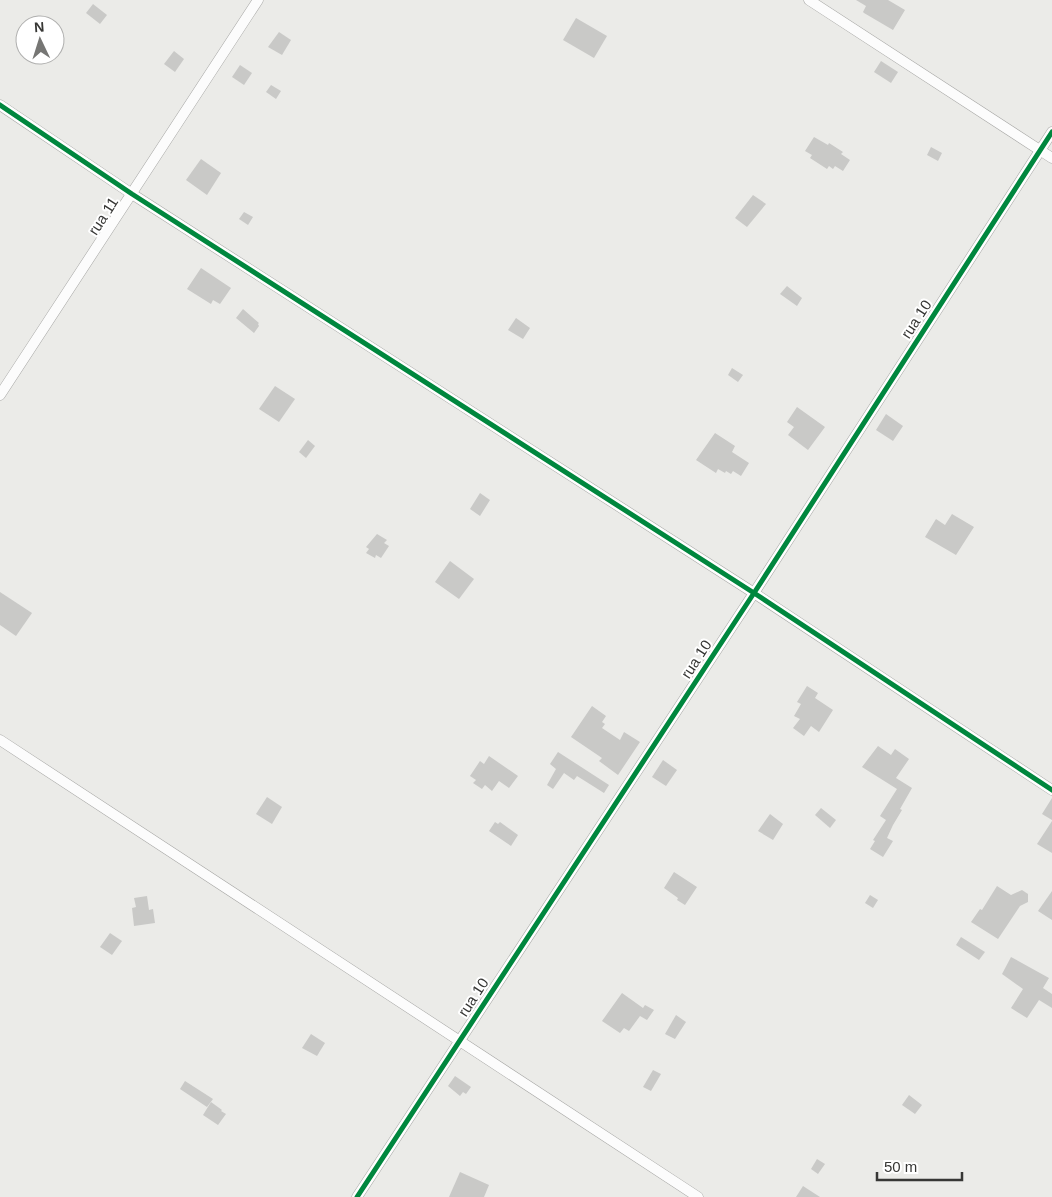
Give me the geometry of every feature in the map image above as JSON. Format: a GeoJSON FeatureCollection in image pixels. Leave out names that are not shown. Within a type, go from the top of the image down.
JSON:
{"type":"FeatureCollection","features":[{"type":"Feature","properties":{"kind":"street","name":"rua 11"},"geometry":{"type":"LineString","coordinates":[[0,395],[258,0]]}},
{"type":"Feature","properties":{"kind":"street"},"geometry":{"type":"LineString","coordinates":[[809,0],[1052,158]]}},
{"type":"Feature","properties":{"kind":"street"},"geometry":{"type":"LineString","coordinates":[[0,105],[132,194],[754,594],[1052,790]]}},
{"type":"Feature","properties":{"kind":"street","name":"rua 10"},"geometry":{"type":"LineString","coordinates":[[357,1197],[754,594],[1052,132]]}},
{"type":"Feature","properties":{"kind":"street"},"geometry":{"type":"LineString","coordinates":[[0,740],[698,1197]]}},
{"type":"Feature","properties":{"kind":"building"},"geometry":{"type":"Polygon","coordinates":[[[856,0],[888,0],[905,10],[893,30],[864,13],[866,6],[856,0]]]}},
{"type":"Feature","properties":{"kind":"building"},"geometry":{"type":"Polygon","coordinates":[[[93,4],[107,15],[100,24],[86,13],[93,4]]]}},
{"type":"Feature","properties":{"kind":"building"},"geometry":{"type":"Polygon","coordinates":[[[576,18],[607,36],[594,58],[563,40],[576,18]]]}},
{"type":"Feature","properties":{"kind":"building"},"geometry":{"type":"Polygon","coordinates":[[[279,32],[291,40],[282,55],[268,47],[279,32]]]}},
{"type":"Feature","properties":{"kind":"building"},"geometry":{"type":"Polygon","coordinates":[[[174,51],[184,59],[175,72],[164,64],[174,51]]]}},
{"type":"Feature","properties":{"kind":"building"},"geometry":{"type":"Polygon","coordinates":[[[881,61],[898,72],[891,83],[874,72],[881,61]]]}},
{"type":"Feature","properties":{"kind":"building"},"geometry":{"type":"Polygon","coordinates":[[[240,65],[252,73],[244,85],[232,77],[240,65]]]}},
{"type":"Feature","properties":{"kind":"building"},"geometry":{"type":"Polygon","coordinates":[[[271,85],[281,91],[276,99],[266,92],[271,85]]]}},
{"type":"Feature","properties":{"kind":"building"},"geometry":{"type":"Polygon","coordinates":[[[814,137],[828,145],[829,143],[843,152],[841,154],[850,160],[843,171],[835,166],[833,169],[829,166],[827,169],[810,158],[812,155],[805,151],[814,137]]]}},
{"type":"Feature","properties":{"kind":"building"},"geometry":{"type":"Polygon","coordinates":[[[931,147],[942,153],[938,161],[927,155],[931,147]]]}},
{"type":"Feature","properties":{"kind":"building"},"geometry":{"type":"Polygon","coordinates":[[[201,159],[221,173],[207,195],[186,180],[201,159]]]}},
{"type":"Feature","properties":{"kind":"building"},"geometry":{"type":"Polygon","coordinates":[[[753,195],[766,204],[747,227],[735,218],[753,195]]]}},
{"type":"Feature","properties":{"kind":"building"},"geometry":{"type":"Polygon","coordinates":[[[244,212],[253,217],[248,225],[239,219],[244,212]]]}},
{"type":"Feature","properties":{"kind":"building"},"geometry":{"type":"Polygon","coordinates":[[[201,268],[231,288],[220,304],[213,300],[211,304],[187,289],[201,268]]]}},
{"type":"Feature","properties":{"kind":"building"},"geometry":{"type":"Polygon","coordinates":[[[787,286],[802,298],[797,306],[780,294],[787,286]]]}},
{"type":"Feature","properties":{"kind":"building"},"geometry":{"type":"Polygon","coordinates":[[[243,309],[259,323],[254,333],[236,318],[243,309]]]}},
{"type":"Feature","properties":{"kind":"building"},"geometry":{"type":"Polygon","coordinates":[[[516,318],[530,328],[523,339],[508,330],[516,318]]]}},
{"type":"Feature","properties":{"kind":"building"},"geometry":{"type":"Polygon","coordinates":[[[732,368],[743,375],[738,382],[728,375],[732,368]]]}},
{"type":"Feature","properties":{"kind":"building"},"geometry":{"type":"Polygon","coordinates":[[[275,386],[295,399],[279,422],[259,409],[275,386]]]}},
{"type":"Feature","properties":{"kind":"building"},"geometry":{"type":"Polygon","coordinates":[[[797,407],[825,427],[808,450],[788,435],[794,427],[787,422],[797,407]]]}},
{"type":"Feature","properties":{"kind":"building"},"geometry":{"type":"Polygon","coordinates":[[[886,414],[903,426],[893,441],[876,430],[886,414]]]}},
{"type":"Feature","properties":{"kind":"building"},"geometry":{"type":"Polygon","coordinates":[[[715,433],[735,446],[732,452],[749,463],[741,476],[733,471],[731,474],[718,469],[716,473],[696,460],[715,433]]]}},
{"type":"Feature","properties":{"kind":"building"},"geometry":{"type":"Polygon","coordinates":[[[308,440],[315,446],[306,458],[299,452],[308,440]]]}},
{"type":"Feature","properties":{"kind":"building"},"geometry":{"type":"Polygon","coordinates":[[[480,493],[490,500],[480,516],[470,509],[480,493]]]}},
{"type":"Feature","properties":{"kind":"building"},"geometry":{"type":"Polygon","coordinates":[[[952,514],[974,527],[956,555],[925,537],[936,519],[945,525],[952,514]]]}},
{"type":"Feature","properties":{"kind":"building"},"geometry":{"type":"Polygon","coordinates":[[[377,534],[387,540],[384,543],[389,546],[381,558],[376,555],[375,558],[366,553],[369,549],[366,547],[377,534]]]}},
{"type":"Feature","properties":{"kind":"building"},"geometry":{"type":"Polygon","coordinates":[[[450,561],[474,579],[459,599],[435,582],[450,561]]]}},
{"type":"Feature","properties":{"kind":"building"},"geometry":{"type":"Polygon","coordinates":[[[0,592],[32,613],[16,636],[0,625],[0,592]]]}},
{"type":"Feature","properties":{"kind":"building"},"geometry":{"type":"Polygon","coordinates":[[[807,686],[818,693],[815,698],[833,710],[819,732],[811,726],[804,736],[793,728],[800,719],[794,716],[801,704],[797,702],[807,686]]]}},
{"type":"Feature","properties":{"kind":"building"},"geometry":{"type":"Polygon","coordinates":[[[592,706],[606,716],[602,722],[605,724],[602,728],[620,740],[624,732],[640,742],[618,775],[599,761],[602,758],[571,737],[592,706]]]}},
{"type":"Feature","properties":{"kind":"building"},"geometry":{"type":"Polygon","coordinates":[[[878,746],[891,755],[895,749],[909,759],[896,778],[912,788],[887,838],[893,841],[883,857],[870,849],[875,841],[873,840],[886,820],[880,816],[897,789],[862,767],[878,746]]]}},
{"type":"Feature","properties":{"kind":"building"},"geometry":{"type":"Polygon","coordinates":[[[558,752],[609,785],[604,793],[577,776],[574,780],[564,773],[553,789],[547,785],[556,769],[550,764],[558,752]]]}},
{"type":"Feature","properties":{"kind":"building"},"geometry":{"type":"Polygon","coordinates":[[[489,756],[518,776],[509,788],[499,781],[492,791],[485,785],[482,789],[473,783],[476,780],[470,776],[480,761],[484,764],[489,756]]]}},
{"type":"Feature","properties":{"kind":"building"},"geometry":{"type":"Polygon","coordinates":[[[663,760],[677,770],[666,786],[652,777],[663,760]]]}},
{"type":"Feature","properties":{"kind":"building"},"geometry":{"type":"Polygon","coordinates":[[[267,797],[282,807],[272,824],[256,814],[267,797]]]}},
{"type":"Feature","properties":{"kind":"building"},"geometry":{"type":"Polygon","coordinates":[[[1052,798],[1052,820],[1042,814],[1052,798]]]}},
{"type":"Feature","properties":{"kind":"building"},"geometry":{"type":"Polygon","coordinates":[[[821,808],[836,820],[830,828],[815,815],[821,808]]]}},
{"type":"Feature","properties":{"kind":"building"},"geometry":{"type":"Polygon","coordinates":[[[770,814],[783,824],[773,840],[758,831],[770,814]]]}},
{"type":"Feature","properties":{"kind":"building"},"geometry":{"type":"Polygon","coordinates":[[[1052,821],[1052,853],[1037,844],[1052,821]]]}},
{"type":"Feature","properties":{"kind":"building"},"geometry":{"type":"Polygon","coordinates":[[[495,822],[498,824],[500,822],[518,835],[511,846],[489,831],[495,822]]]}},
{"type":"Feature","properties":{"kind":"building"},"geometry":{"type":"Polygon","coordinates":[[[674,872],[697,887],[685,905],[664,888],[674,872]]]}},
{"type":"Feature","properties":{"kind":"building"},"geometry":{"type":"Polygon","coordinates":[[[997,886],[1011,895],[1022,890],[1028,894],[1028,902],[1020,906],[998,939],[971,922],[980,909],[982,910],[997,886]]]}},
{"type":"Feature","properties":{"kind":"building"},"geometry":{"type":"Polygon","coordinates":[[[1052,891],[1052,920],[1038,911],[1052,891]]]}},
{"type":"Feature","properties":{"kind":"building"},"geometry":{"type":"Polygon","coordinates":[[[870,895],[878,900],[873,908],[865,903],[870,895]]]}},
{"type":"Feature","properties":{"kind":"building"},"geometry":{"type":"Polygon","coordinates":[[[147,896],[149,910],[153,909],[155,923],[134,926],[132,908],[136,907],[134,898],[147,896]]]}},
{"type":"Feature","properties":{"kind":"building"},"geometry":{"type":"Polygon","coordinates":[[[110,933],[122,941],[112,955],[100,947],[110,933]]]}},
{"type":"Feature","properties":{"kind":"building"},"geometry":{"type":"Polygon","coordinates":[[[961,937],[985,952],[979,960],[956,945],[961,937]]]}},
{"type":"Feature","properties":{"kind":"building"},"geometry":{"type":"Polygon","coordinates":[[[1011,957],[1049,978],[1043,988],[1052,994],[1052,1008],[1039,1000],[1027,1018],[1011,1008],[1023,989],[1002,974],[1011,957]]]}},
{"type":"Feature","properties":{"kind":"building"},"geometry":{"type":"Polygon","coordinates":[[[622,993],[643,1008],[645,1005],[654,1010],[647,1020],[640,1016],[629,1031],[624,1028],[620,1033],[602,1021],[622,993]]]}},
{"type":"Feature","properties":{"kind":"building"},"geometry":{"type":"Polygon","coordinates":[[[676,1015],[686,1022],[675,1039],[665,1034],[676,1015]]]}},
{"type":"Feature","properties":{"kind":"building"},"geometry":{"type":"Polygon","coordinates":[[[311,1034],[325,1043],[317,1056],[302,1048],[311,1034]]]}},
{"type":"Feature","properties":{"kind":"building"},"geometry":{"type":"Polygon","coordinates":[[[653,1070],[661,1074],[651,1091],[643,1087],[653,1070]]]}},
{"type":"Feature","properties":{"kind":"building"},"geometry":{"type":"Polygon","coordinates":[[[455,1076],[471,1087],[466,1094],[463,1092],[460,1096],[448,1086],[455,1076]]]}},
{"type":"Feature","properties":{"kind":"building"},"geometry":{"type":"Polygon","coordinates":[[[185,1081],[213,1099],[207,1107],[180,1089],[185,1081]]]}},
{"type":"Feature","properties":{"kind":"building"},"geometry":{"type":"Polygon","coordinates":[[[909,1095],[922,1105],[915,1114],[902,1105],[909,1095]]]}},
{"type":"Feature","properties":{"kind":"building"},"geometry":{"type":"Polygon","coordinates":[[[211,1102],[226,1114],[218,1125],[203,1115],[211,1102]]]}},
{"type":"Feature","properties":{"kind":"building"},"geometry":{"type":"Polygon","coordinates":[[[817,1159],[825,1164],[818,1174],[811,1169],[817,1159]]]}},
{"type":"Feature","properties":{"kind":"building"},"geometry":{"type":"Polygon","coordinates":[[[460,1172],[489,1185],[484,1197],[449,1197],[460,1172]]]}},
{"type":"Feature","properties":{"kind":"building"},"geometry":{"type":"Polygon","coordinates":[[[803,1186],[820,1197],[796,1197],[803,1186]]]}},
{"type":"Feature","properties":{"kind":"cycle path"},"geometry":{"type":"LineString","coordinates":[[0,105],[132,194],[754,593],[1052,790]]}},
{"type":"Feature","properties":{"kind":"cycle path"},"geometry":{"type":"LineString","coordinates":[[357,1197],[754,593],[1052,132]]}}]}
